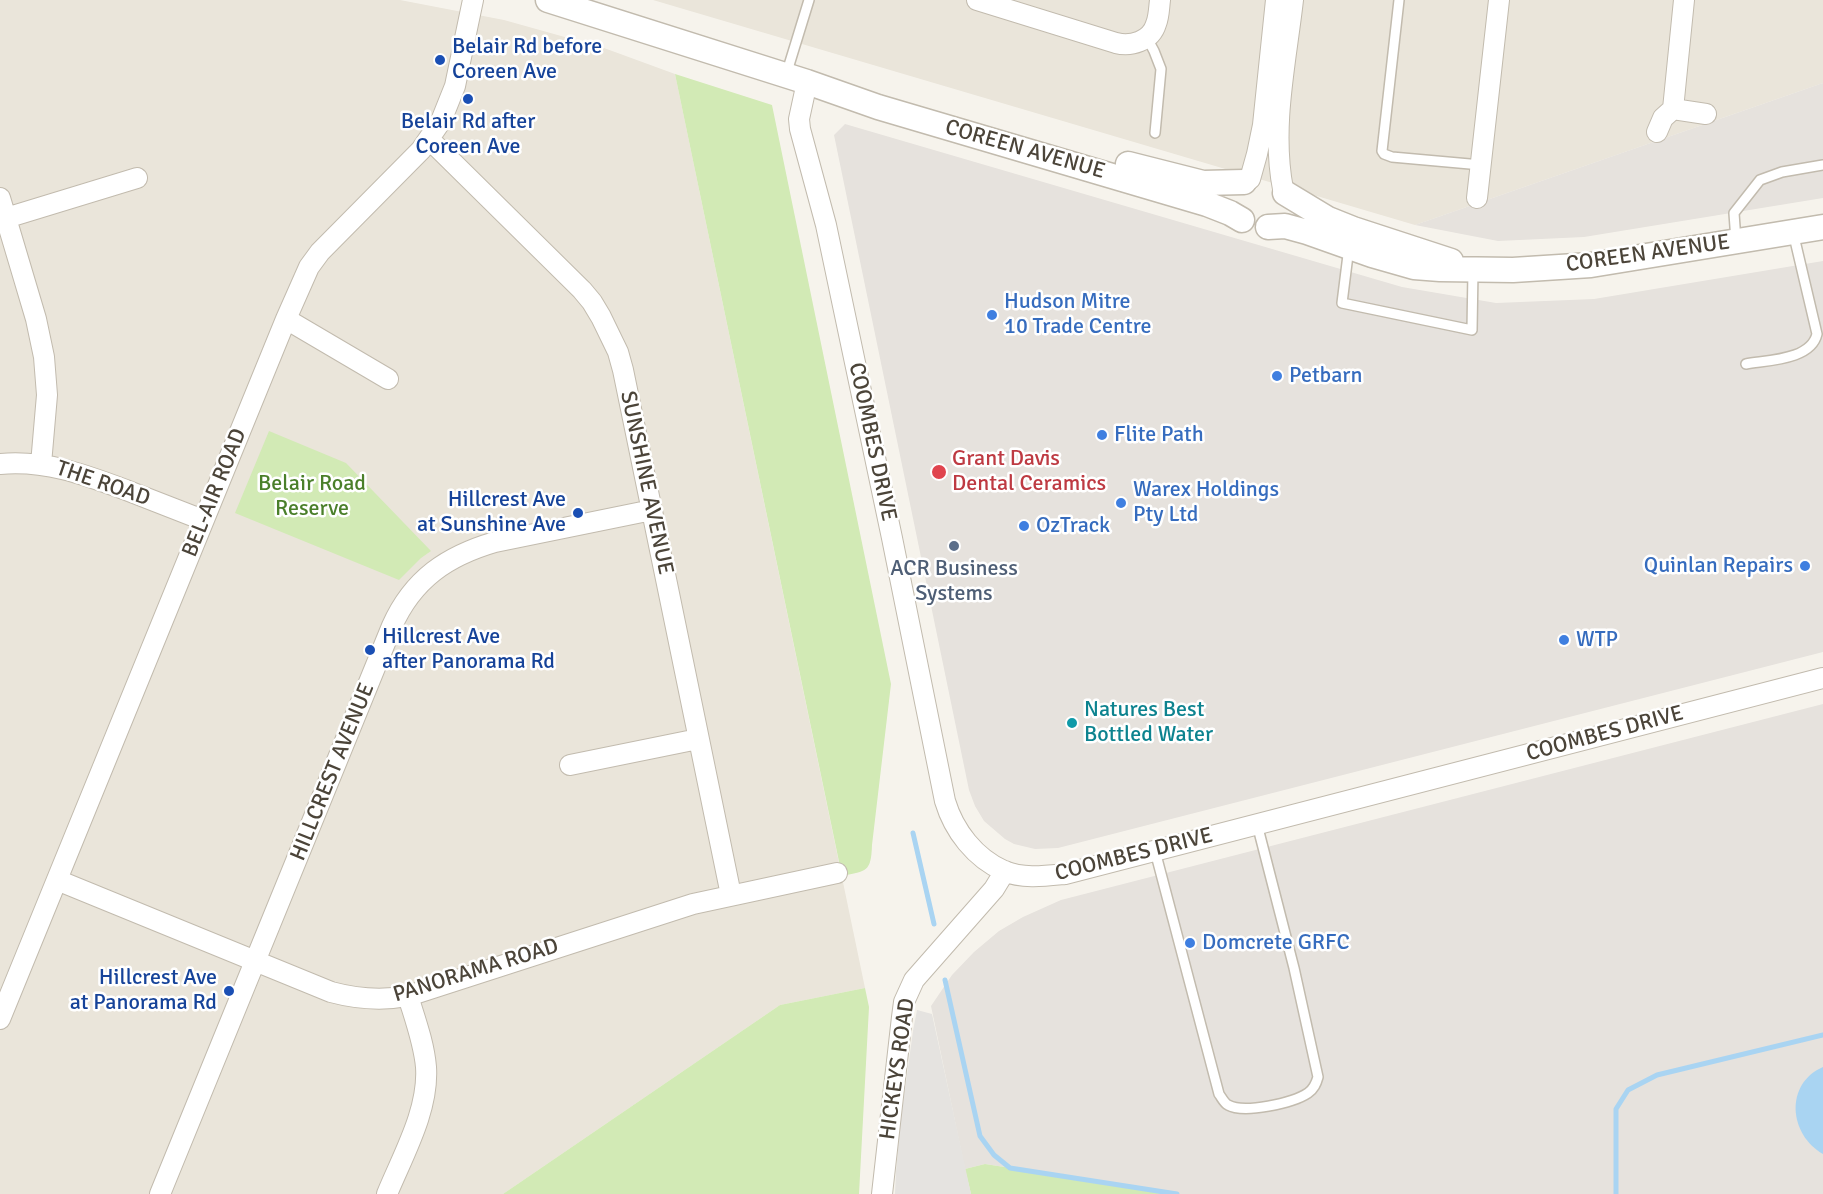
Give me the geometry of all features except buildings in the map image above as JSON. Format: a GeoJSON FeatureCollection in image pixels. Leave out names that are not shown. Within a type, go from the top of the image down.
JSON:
{"type":"FeatureCollection","features":[{"type":"Feature","properties":{"kind":"street","name":"BEL-AIR ROAD"},"geometry":{"type":"LineString","coordinates":[[0,1019],[286,319],[314,259],[421,150],[441,121],[453,93],[461,64],[473,0]]}},
{"type":"Feature","properties":{"kind":"street","name":"COREEN AVENUE"},"geometry":{"type":"LineString","coordinates":[[548,0],[797,78],[878,106],[1207,204],[1242,220]]}},
{"type":"Feature","properties":{"kind":"street"},"geometry":{"type":"LineString","coordinates":[[977,0],[1116,43],[1134,44],[1147,38],[1156,25],[1160,0]]}},
{"type":"Feature","properties":{"kind":"street"},"geometry":{"type":"LineString","coordinates":[[1247,181],[1257,154],[1263,125],[1276,0]]}},
{"type":"Feature","properties":{"kind":"street"},"geometry":{"type":"LineString","coordinates":[[1284,191],[1272,179],[1257,176],[1239,188],[1235,201],[1238,214],[1242,220],[1254,227],[1268,227],[1280,219],[1286,207],[1284,191],[1279,161],[1278,136],[1293,0]]}},
{"type":"Feature","properties":{"kind":"street"},"geometry":{"type":"LineString","coordinates":[[1477,198],[1499,0]]}},
{"type":"Feature","properties":{"kind":"street"},"geometry":{"type":"LineString","coordinates":[[1657,132],[1663,118],[1672,109],[1684,0]]}},
{"type":"Feature","properties":{"kind":"street","name":"COREEN AVENUE"},"geometry":{"type":"LineString","coordinates":[[797,78],[883,91],[1119,162],[1203,183],[1247,181]]}},
{"type":"Feature","properties":{"kind":"street","name":"COOMBES DRIVE"},"geometry":{"type":"LineString","coordinates":[[797,78],[800,129],[826,225],[895,550],[945,801],[953,822],[966,841],[976,852],[1005,871],[1044,877],[1065,874],[1823,678]]}},
{"type":"Feature","properties":{"kind":"street"},"geometry":{"type":"LineString","coordinates":[[1672,109],[1706,114]]}},
{"type":"Feature","properties":{"kind":"street","name":"SUNSHINE AVENUE"},"geometry":{"type":"LineString","coordinates":[[429,139],[582,290],[601,317],[618,352],[731,895]]}},
{"type":"Feature","properties":{"kind":"street"},"geometry":{"type":"LineString","coordinates":[[6,218],[137,178]]}},
{"type":"Feature","properties":{"kind":"street","name":"COREEN AVENUE"},"geometry":{"type":"LineString","coordinates":[[1284,191],[1312,211],[1345,226],[1473,269]]}},
{"type":"Feature","properties":{"kind":"street"},"geometry":{"type":"LineString","coordinates":[[0,198],[36,320],[44,357],[46,394],[41,464]]}},
{"type":"Feature","properties":{"kind":"street","name":"COREEN AVENUE"},"geometry":{"type":"LineString","coordinates":[[1268,227],[1285,226],[1414,267],[1513,270],[1591,265],[1823,227]]}},
{"type":"Feature","properties":{"kind":"street"},"geometry":{"type":"LineString","coordinates":[[286,319],[388,379]]}},
{"type":"Feature","properties":{"kind":"street","name":"THE ROAD"},"geometry":{"type":"LineString","coordinates":[[0,464],[41,464],[77,472],[203,520]]}},
{"type":"Feature","properties":{"kind":"street","name":"HILLCREST AVENUE"},"geometry":{"type":"LineString","coordinates":[[160,1194],[392,626],[411,593],[434,571],[471,550],[495,542],[652,510]]}},
{"type":"Feature","properties":{"kind":"street"},"geometry":{"type":"LineString","coordinates":[[570,765],[698,739]]}},
{"type":"Feature","properties":{"kind":"street","name":"HICKEYS ROAD"},"geometry":{"type":"LineString","coordinates":[[882,1194],[902,1017],[907,995],[914,980],[994,889],[1005,871]]}},
{"type":"Feature","properties":{"kind":"street","name":"PANORAMA ROAD"},"geometry":{"type":"LineString","coordinates":[[57,879],[331,992],[376,999],[408,996],[678,908],[837,873]]}},
{"type":"Feature","properties":{"kind":"street"},"geometry":{"type":"LineString","coordinates":[[387,1194],[417,1122],[426,1092],[424,1056],[408,996]]}},
{"type":"Feature","properties":{"kind":"lane"},"geometry":{"type":"LineString","coordinates":[[797,78],[809,0]]}},
{"type":"Feature","properties":{"kind":"lane"},"geometry":{"type":"LineString","coordinates":[[1399,0],[1382,151],[1392,158],[1481,165]]}},
{"type":"Feature","properties":{"kind":"lane"},"geometry":{"type":"LineString","coordinates":[[1147,38],[1159,63],[1161,74],[1155,133]]}},
{"type":"Feature","properties":{"kind":"lane"},"geometry":{"type":"LineString","coordinates":[[1736,241],[1734,213],[1760,180],[1782,172],[1823,165]]}},
{"type":"Feature","properties":{"kind":"lane"},"geometry":{"type":"LineString","coordinates":[[1746,364],[1801,355],[1815,341],[1817,334],[1793,232]]}},
{"type":"Feature","properties":{"kind":"lane"},"geometry":{"type":"LineString","coordinates":[[1349,246],[1342,303],[1472,330],[1473,269]]}},
{"type":"Feature","properties":{"kind":"lane"},"geometry":{"type":"LineString","coordinates":[[1155,851],[1219,1094],[1228,1105],[1239,1109],[1283,1102],[1307,1094],[1315,1086],[1318,1077],[1294,968],[1257,825]]}},
{"type":"Feature","properties":{"kind":"shaded area"},"geometry":{"type":"Polygon","coordinates":[[[0,0],[400,0],[504,20],[604,48],[675,74],[865,988],[780,1005],[503,1194],[0,1194],[0,0]]]}},
{"type":"Feature","properties":{"kind":"shaded area"},"geometry":{"type":"Polygon","coordinates":[[[653,0],[1823,0],[1823,83],[1415,225],[653,0]]]}},
{"type":"Feature","properties":{"kind":"shaded area"},"geometry":{"type":"Polygon","coordinates":[[[1823,83],[1823,198],[1584,237],[1498,241],[1415,225],[1823,83]]]}},
{"type":"Feature","properties":{"kind":"shaded area"},"geometry":{"type":"Polygon","coordinates":[[[845,124],[1402,287],[1496,303],[1594,299],[1823,261],[1823,652],[1058,848],[1035,849],[1014,844],[984,821],[969,790],[834,135],[845,124]]]}},
{"type":"Feature","properties":{"kind":"shaded area"},"geometry":{"type":"Polygon","coordinates":[[[1823,704],[1823,1194],[1177,1194],[985,1164],[965,1169],[931,1006],[952,975],[974,952],[999,931],[1023,917],[1061,900],[1823,704]]]}},
{"type":"Feature","properties":{"kind":"shaded area"},"geometry":{"type":"Polygon","coordinates":[[[917,1010],[932,1014],[971,1194],[895,1194],[900,1126],[917,1010]]]}},
{"type":"Feature","properties":{"kind":"green space"},"geometry":{"type":"Polygon","coordinates":[[[675,74],[772,105],[891,684],[869,865],[862,871],[842,876],[675,74]]]}},
{"type":"Feature","properties":{"kind":"green space","name":"Belair Road Reserve"},"geometry":{"type":"Polygon","coordinates":[[[269,431],[346,463],[431,551],[399,580],[235,513],[269,431]]]}},
{"type":"Feature","properties":{"kind":"green space"},"geometry":{"type":"Polygon","coordinates":[[[865,988],[869,1007],[859,1194],[503,1194],[780,1005],[865,988]]]}},
{"type":"Feature","properties":{"kind":"green space"},"geometry":{"type":"Polygon","coordinates":[[[985,1164],[1177,1194],[971,1194],[965,1169],[985,1164]]]}},
{"type":"Feature","properties":{"kind":"water"},"geometry":{"type":"Polygon","coordinates":[[[1823,1067],[1823,1154],[1803,1135],[1796,1110],[1797,1097],[1802,1085],[1810,1075],[1823,1067]]]}},
{"type":"Feature","properties":{"kind":"waterway"},"geometry":{"type":"LineString","coordinates":[[913,833],[934,924]]}},
{"type":"Feature","properties":{"kind":"waterway"},"geometry":{"type":"LineString","coordinates":[[945,980],[980,1136],[994,1155],[1010,1168],[1177,1194]]}},
{"type":"Feature","properties":{"kind":"waterway"},"geometry":{"type":"LineString","coordinates":[[1616,1194],[1616,1109],[1628,1090],[1657,1075],[1823,1035]]}},
{"type":"Feature","properties":{"kind":"place","name":"Belair Rd before Coreen Ave"},"geometry":{"type":"Point","coordinates":[440,60]}},
{"type":"Feature","properties":{"kind":"place","name":"Belair Rd after Coreen Ave"},"geometry":{"type":"Point","coordinates":[468,99]}},
{"type":"Feature","properties":{"kind":"place","name":"Hudson Mitre 10 Trade Centre"},"geometry":{"type":"Point","coordinates":[992,315]}},
{"type":"Feature","properties":{"kind":"place","name":"Petbarn"},"geometry":{"type":"Point","coordinates":[1277,376]}},
{"type":"Feature","properties":{"kind":"place","name":"Flite Path"},"geometry":{"type":"Point","coordinates":[1102,435]}},
{"type":"Feature","properties":{"kind":"place","name":"Grant Davis Dental Ceramics"},"geometry":{"type":"Point","coordinates":[939,472]}},
{"type":"Feature","properties":{"kind":"place","name":"Warex Holdings Pty Ltd"},"geometry":{"type":"Point","coordinates":[1121,503]}},
{"type":"Feature","properties":{"kind":"place","name":"Hillcrest Ave at Sunshine Ave"},"geometry":{"type":"Point","coordinates":[578,513]}},
{"type":"Feature","properties":{"kind":"place","name":"OzTrack"},"geometry":{"type":"Point","coordinates":[1024,526]}},
{"type":"Feature","properties":{"kind":"place","name":"ACR Business Systems"},"geometry":{"type":"Point","coordinates":[954,546]}},
{"type":"Feature","properties":{"kind":"place","name":"Quinlan Repairs"},"geometry":{"type":"Point","coordinates":[1805,566]}},
{"type":"Feature","properties":{"kind":"place","name":"WTP"},"geometry":{"type":"Point","coordinates":[1564,640]}},
{"type":"Feature","properties":{"kind":"place","name":"Hillcrest Ave after Panorama Rd"},"geometry":{"type":"Point","coordinates":[370,650]}},
{"type":"Feature","properties":{"kind":"place","name":"Natures Best Bottled Water"},"geometry":{"type":"Point","coordinates":[1072,723]}},
{"type":"Feature","properties":{"kind":"place","name":"Domcrete GRFC"},"geometry":{"type":"Point","coordinates":[1190,943]}},
{"type":"Feature","properties":{"kind":"place","name":"Hillcrest Ave at Panorama Rd"},"geometry":{"type":"Point","coordinates":[229,991]}}]}
